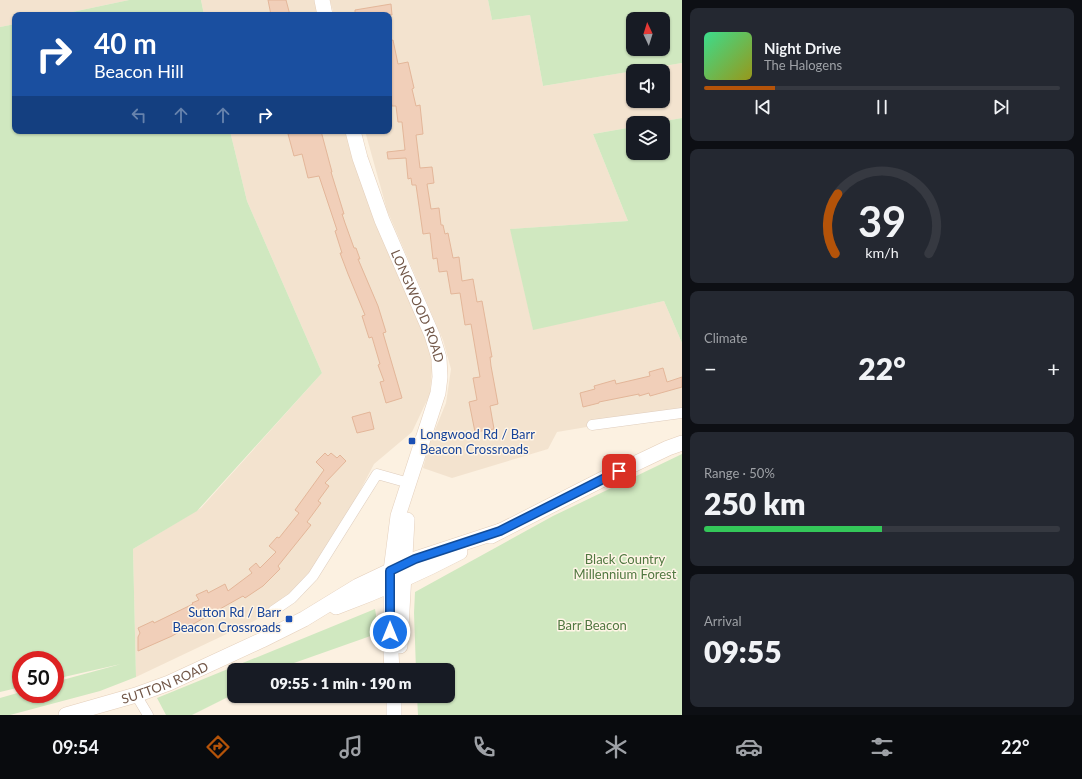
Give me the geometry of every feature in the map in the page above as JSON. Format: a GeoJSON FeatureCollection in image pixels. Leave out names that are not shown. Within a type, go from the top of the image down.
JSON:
{"type":"FeatureCollection","features":[{"type":"Feature","properties":{"kind":"main road"},"geometry":{"type":"LineString","coordinates":[[322,0],[325,12]]}},
{"type":"Feature","properties":{"kind":"main road","name":"LONGWOOD ROAD"},"geometry":{"type":"LineString","coordinates":[[354,134],[360,158],[382,220],[432,334],[439,358],[440,378],[438,393],[398,516],[397,575]]}},
{"type":"Feature","properties":{"kind":"main road","name":"SUTTON ROAD"},"geometry":{"type":"LineString","coordinates":[[66,715],[136,696],[169,683],[304,619],[361,598],[397,575],[435,565],[614,474],[668,448],[682,443]]}},
{"type":"Feature","properties":{"kind":"main road"},"geometry":{"type":"LineString","coordinates":[[392,663],[391,653],[397,575]]}},
{"type":"Feature","properties":{"kind":"main road"},"geometry":{"type":"LineString","coordinates":[[397,575],[400,663]]}},
{"type":"Feature","properties":{"kind":"main road"},"geometry":{"type":"LineString","coordinates":[[394,703],[394,715]]}},
{"type":"Feature","properties":{"kind":"street"},"geometry":{"type":"LineString","coordinates":[[592,425],[682,413]]}},
{"type":"Feature","properties":{"kind":"street"},"geometry":{"type":"LineString","coordinates":[[273,611],[292,598],[313,576],[377,474],[409,483]]}},
{"type":"Feature","properties":{"kind":"street"},"geometry":{"type":"LineString","coordinates":[[136,696],[148,715]]}},
{"type":"Feature","properties":{"kind":"shaded area"},"geometry":{"type":"Polygon","coordinates":[[[0,0],[129,0],[72,12],[12,12],[12,25],[0,27],[0,0]]]}},
{"type":"Feature","properties":{"kind":"shaded area"},"geometry":{"type":"Polygon","coordinates":[[[201,0],[314,0],[317,12],[203,12],[201,0]]]}},
{"type":"Feature","properties":{"kind":"shaded area"},"geometry":{"type":"Polygon","coordinates":[[[330,0],[488,0],[492,20],[530,15],[543,86],[626,72],[626,108],[670,108],[670,65],[682,63],[682,118],[670,120],[670,116],[626,116],[626,128],[593,134],[628,221],[511,229],[533,329],[664,301],[682,343],[682,411],[557,432],[548,449],[452,478],[423,468],[430,442],[446,403],[451,369],[443,340],[387,210],[366,134],[392,134],[392,12],[333,12],[330,0]]]}},
{"type":"Feature","properties":{"kind":"shaded area"},"geometry":{"type":"Polygon","coordinates":[[[231,134],[348,134],[430,352],[432,368],[430,394],[412,432],[374,464],[318,571],[260,618],[136,677],[133,549],[201,508],[322,373],[247,201],[231,134]]]}},
{"type":"Feature","properties":{"kind":"green space"},"geometry":{"type":"Polygon","coordinates":[[[129,0],[201,0],[203,12],[72,12],[129,0]]]}},
{"type":"Feature","properties":{"kind":"green space"},"geometry":{"type":"Polygon","coordinates":[[[488,0],[682,0],[682,63],[670,65],[626,64],[626,72],[543,86],[530,15],[492,20],[488,0]]]}},
{"type":"Feature","properties":{"kind":"green space"},"geometry":{"type":"Polygon","coordinates":[[[12,25],[12,134],[231,134],[247,201],[322,373],[197,511],[133,549],[136,677],[100,691],[64,701],[64,680],[121,664],[64,677],[64,651],[12,651],[12,689],[0,692],[0,27],[12,25]]]}},
{"type":"Feature","properties":{"kind":"green space"},"geometry":{"type":"Polygon","coordinates":[[[682,118],[682,343],[664,301],[533,330],[510,229],[628,221],[593,134],[626,128],[626,160],[670,160],[670,120],[682,118]]]}},
{"type":"Feature","properties":{"kind":"green space","name":"Barr Beacon"},"geometry":{"type":"Polygon","coordinates":[[[682,454],[682,715],[418,715],[417,703],[455,703],[455,663],[416,663],[414,613],[415,592],[553,516],[682,454]]]}},
{"type":"Feature","properties":{"kind":"green space"},"geometry":{"type":"Polygon","coordinates":[[[375,609],[379,633],[294,663],[243,663],[375,609]]]}},
{"type":"Feature","properties":{"kind":"green space"},"geometry":{"type":"Polygon","coordinates":[[[227,669],[227,698],[192,715],[166,715],[157,698],[227,669]]]}},
{"type":"Feature","properties":{"kind":"green space"},"geometry":{"type":"Polygon","coordinates":[[[12,695],[12,703],[55,703],[10,715],[0,715],[0,698],[12,695]]]}},
{"type":"Feature","properties":{"kind":"building"},"geometry":{"type":"Polygon","coordinates":[[[268,0],[286,0],[289,12],[270,12],[268,0]]]}},
{"type":"Feature","properties":{"kind":"building"},"geometry":{"type":"Polygon","coordinates":[[[391,4],[392,12],[355,12],[355,10],[391,4]]]}},
{"type":"Feature","properties":{"kind":"building"},"geometry":{"type":"Polygon","coordinates":[[[392,40],[398,64],[408,62],[414,88],[412,89],[416,106],[420,105],[423,134],[416,135],[420,168],[432,167],[434,183],[427,184],[431,209],[439,208],[441,225],[443,225],[445,234],[448,233],[453,258],[459,257],[462,281],[473,279],[477,302],[482,301],[492,357],[490,357],[491,366],[498,404],[490,406],[494,429],[475,432],[469,402],[477,400],[473,378],[480,377],[471,324],[465,325],[460,293],[451,294],[447,271],[439,272],[437,258],[433,259],[430,233],[423,234],[416,185],[412,185],[411,178],[408,179],[406,158],[388,159],[387,152],[405,150],[402,122],[398,122],[396,106],[392,106],[392,40]]]}},
{"type":"Feature","properties":{"kind":"building"},"geometry":{"type":"Polygon","coordinates":[[[288,134],[322,134],[331,172],[344,214],[342,214],[354,248],[356,248],[360,259],[358,259],[378,306],[386,332],[383,333],[402,398],[386,403],[380,382],[384,381],[378,365],[380,364],[372,337],[369,338],[362,316],[365,315],[340,253],[342,253],[335,231],[337,230],[319,176],[308,178],[302,154],[294,156],[288,134]]]}},
{"type":"Feature","properties":{"kind":"building"},"geometry":{"type":"Polygon","coordinates":[[[663,368],[667,382],[682,377],[682,387],[650,396],[649,393],[639,396],[639,394],[599,402],[583,407],[580,393],[595,389],[594,386],[615,380],[616,384],[650,376],[649,372],[663,368]]]}},
{"type":"Feature","properties":{"kind":"building"},"geometry":{"type":"Polygon","coordinates":[[[370,412],[374,429],[357,433],[352,417],[370,412]]]}},
{"type":"Feature","properties":{"kind":"building"},"geometry":{"type":"Polygon","coordinates":[[[325,453],[328,456],[331,453],[337,458],[340,455],[346,461],[325,483],[329,486],[318,501],[321,503],[307,522],[311,525],[278,566],[280,569],[263,586],[245,598],[243,596],[172,636],[138,651],[138,637],[140,633],[138,628],[153,621],[154,623],[193,604],[192,603],[199,600],[196,595],[207,590],[208,593],[225,584],[228,591],[252,573],[249,569],[256,563],[260,568],[276,552],[269,546],[277,537],[279,538],[299,513],[295,510],[324,470],[316,462],[325,453]]]}},
{"type":"Feature","properties":{"kind":"place","name":"Longwood Rd / Barr Beacon Crossroads"},"geometry":{"type":"Point","coordinates":[412,441]}},
{"type":"Feature","properties":{"kind":"place","name":"Sutton Rd / Barr Beacon Crossroads"},"geometry":{"type":"Point","coordinates":[289,619]}},
{"type":"Feature","properties":{"kind":"route"},"geometry":{"type":"LineString","coordinates":[[390,632],[390,571],[415,559],[500,531],[619,471]]}},
{"type":"Feature","properties":{"kind":"park label","name":"Black Country Millennium Forest"},"geometry":{"type":"Point","coordinates":[625,566]}}]}
